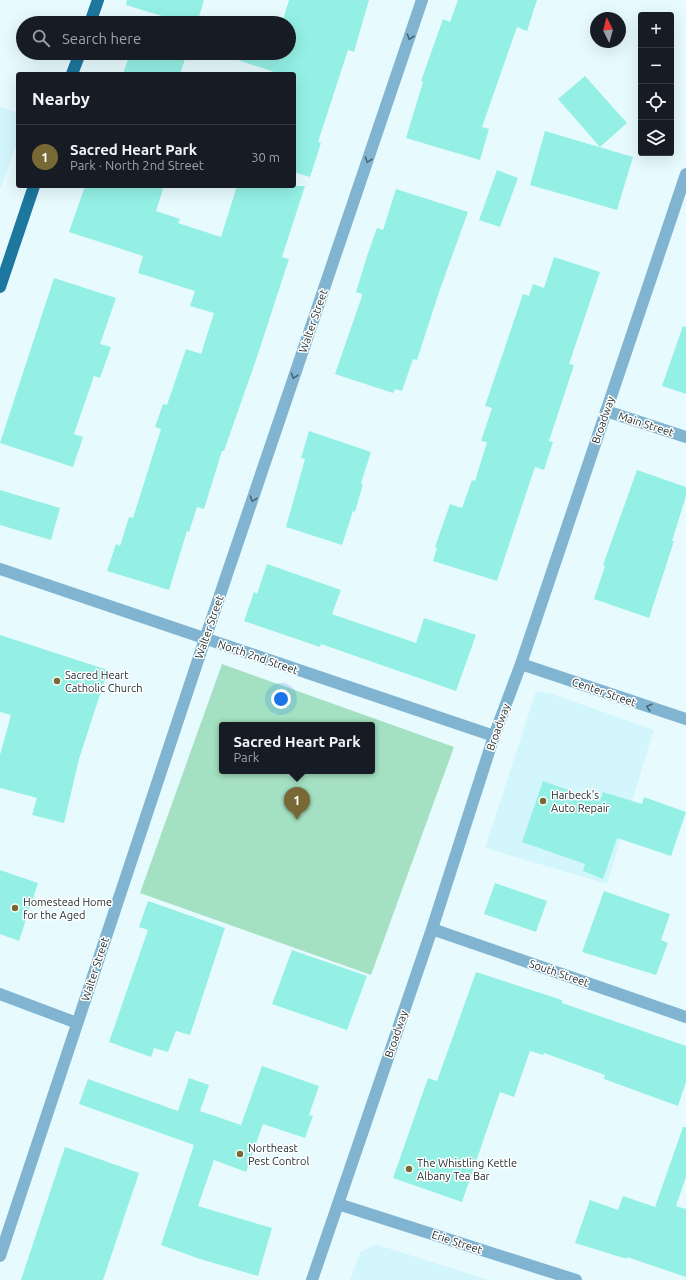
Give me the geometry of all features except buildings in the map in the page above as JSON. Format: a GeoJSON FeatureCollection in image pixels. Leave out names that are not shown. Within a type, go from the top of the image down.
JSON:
{"type":"FeatureCollection","features":[{"type":"Feature","properties":{"kind":"main road"},"geometry":{"type":"LineString","coordinates":[[92,16],[98,0]]}},
{"type":"Feature","properties":{"kind":"main road"},"geometry":{"type":"LineString","coordinates":[[73,72],[77,60]]}},
{"type":"Feature","properties":{"kind":"main road"},"geometry":{"type":"LineString","coordinates":[[0,287],[33,188]]}},
{"type":"Feature","properties":{"kind":"street","name":"Walter Street"},"geometry":{"type":"LineString","coordinates":[[0,1256],[205,639],[422,0]]}},
{"type":"Feature","properties":{"kind":"street","name":"Broadway"},"geometry":{"type":"LineString","coordinates":[[312,1280],[432,929],[494,736],[521,664],[686,174]]}},
{"type":"Feature","properties":{"kind":"street","name":"Main Street"},"geometry":{"type":"LineString","coordinates":[[606,411],[686,437]]}},
{"type":"Feature","properties":{"kind":"street","name":"North 2nd Street"},"geometry":{"type":"LineString","coordinates":[[0,569],[494,736]]}},
{"type":"Feature","properties":{"kind":"street","name":"Center Street"},"geometry":{"type":"LineString","coordinates":[[521,664],[686,720]]}},
{"type":"Feature","properties":{"kind":"street","name":"South Street"},"geometry":{"type":"LineString","coordinates":[[432,929],[686,1017]]}},
{"type":"Feature","properties":{"kind":"street"},"geometry":{"type":"LineString","coordinates":[[0,994],[78,1023]]}},
{"type":"Feature","properties":{"kind":"street","name":"Erie Street"},"geometry":{"type":"LineString","coordinates":[[338,1204],[576,1280]]}},
{"type":"Feature","properties":{"kind":"shaded area"},"geometry":{"type":"Polygon","coordinates":[[[0,107],[16,112],[16,146],[0,190],[0,107]]]}},
{"type":"Feature","properties":{"kind":"shaded area"},"geometry":{"type":"Polygon","coordinates":[[[536,691],[550,693],[654,730],[607,884],[485,848],[536,691]]]}},
{"type":"Feature","properties":{"kind":"shaded area"},"geometry":{"type":"Polygon","coordinates":[[[375,1244],[489,1280],[350,1280],[360,1253],[375,1244]]]}},
{"type":"Feature","properties":{"kind":"green space"},"geometry":{"type":"Polygon","coordinates":[[[222,664],[454,747],[371,975],[140,893],[222,664]]]}},
{"type":"Feature","properties":{"kind":"place","name":"Sacred Heart Catholic Church"},"geometry":{"type":"Point","coordinates":[57,681]}},
{"type":"Feature","properties":{"kind":"place","name":"Harbeck's Auto Repair"},"geometry":{"type":"Point","coordinates":[543,801]}},
{"type":"Feature","properties":{"kind":"place","name":"Sacred Heart Park"},"geometry":{"type":"Point","coordinates":[297,820]}},
{"type":"Feature","properties":{"kind":"place","name":"Homestead Home for the Aged"},"geometry":{"type":"Point","coordinates":[15,908]}},
{"type":"Feature","properties":{"kind":"place","name":"Northeast Pest Control"},"geometry":{"type":"Point","coordinates":[240,1154]}},
{"type":"Feature","properties":{"kind":"place","name":"The Whistling Kettle Albany Tea Bar"},"geometry":{"type":"Point","coordinates":[409,1169]}}]}
